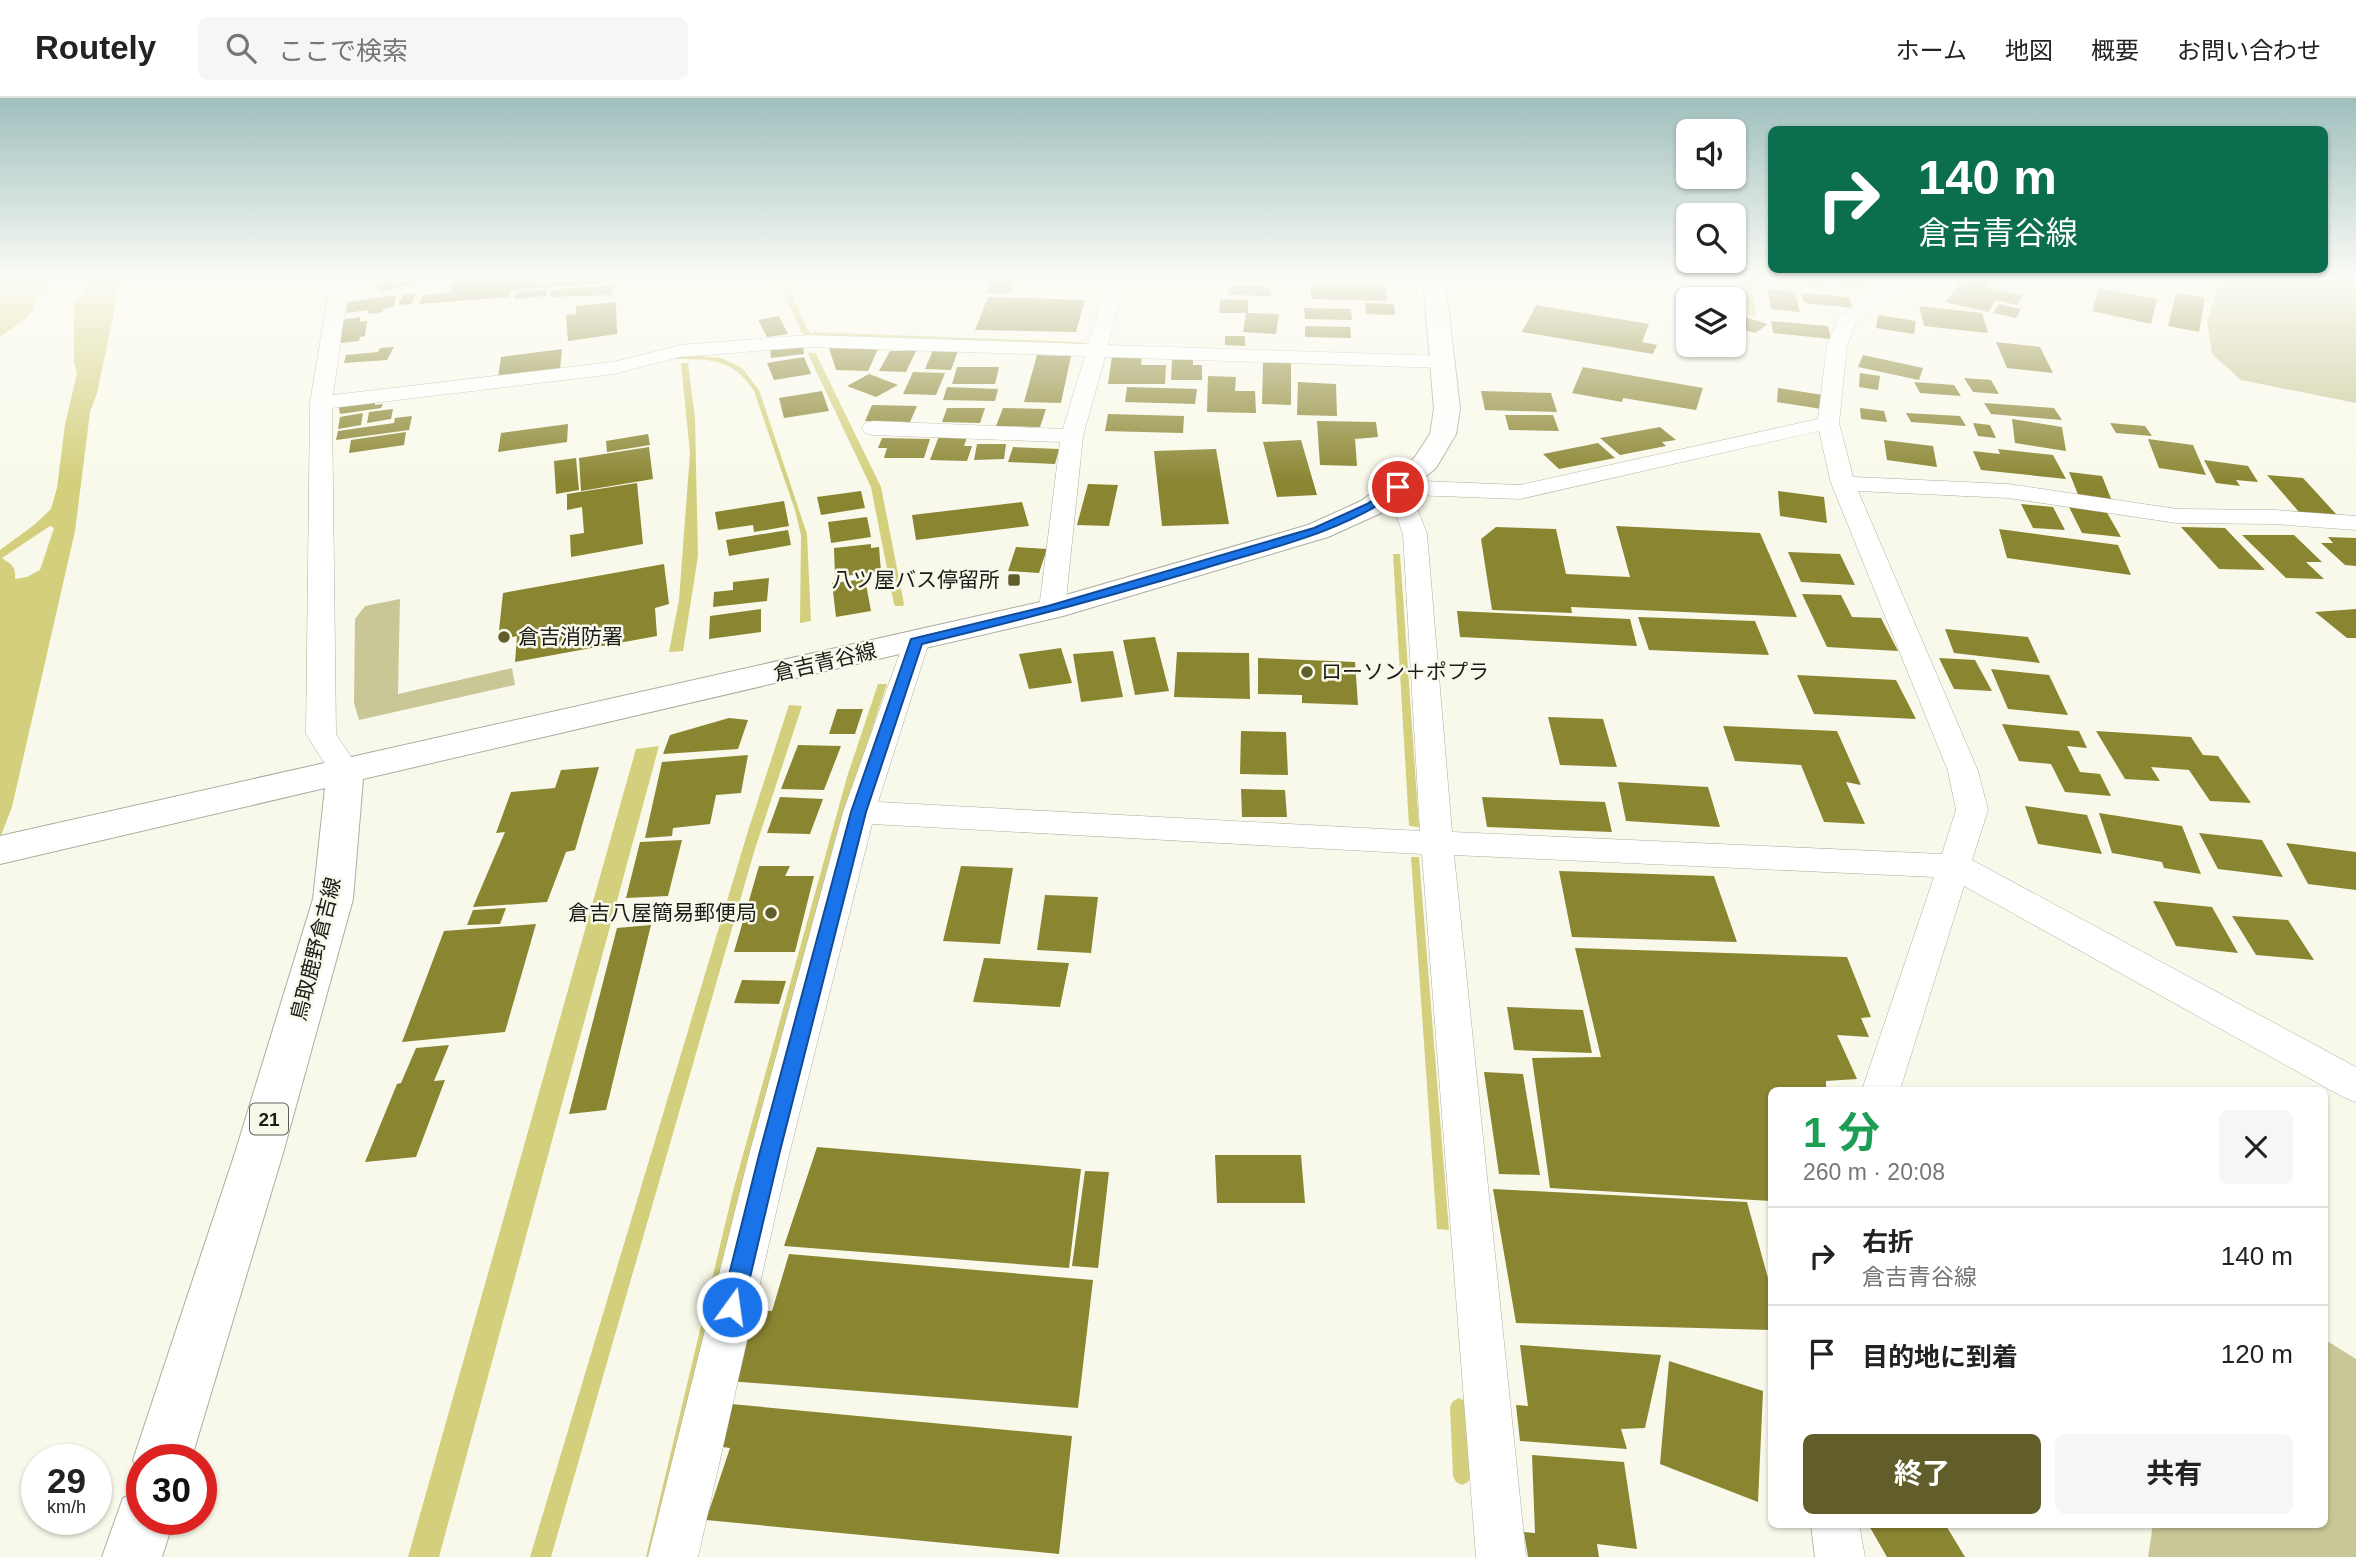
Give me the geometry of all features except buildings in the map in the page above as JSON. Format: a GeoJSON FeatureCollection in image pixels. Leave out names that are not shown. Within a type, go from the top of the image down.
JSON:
{"type":"FeatureCollection","features":[{"type":"Feature","properties":{"kind":"main road","name":"倉吉青谷線"},"geometry":{"type":"LineString","coordinates":[[345,771],[1052,609],[1318,531],[1371,507],[1426,462],[1443,434],[1447,409],[1442,347]]}},
{"type":"Feature","properties":{"kind":"main road"},"geometry":{"type":"LineString","coordinates":[[0,850],[345,771]]}},
{"type":"Feature","properties":{"kind":"main road","name":"鳥取鹿野倉吉線"},"geometry":{"type":"LineString","coordinates":[[167,1444],[259,1153],[333,899],[345,771]]}},
{"type":"Feature","properties":{"kind":"main road"},"geometry":{"type":"LineString","coordinates":[[132,1557],[139,1535]]}},
{"type":"Feature","properties":{"kind":"street"},"geometry":{"type":"LineString","coordinates":[[330,347],[321,403],[321,734],[345,771]]}},
{"type":"Feature","properties":{"kind":"street"},"geometry":{"type":"LineString","coordinates":[[321,403],[614,368],[680,351],[730,347]]}},
{"type":"Feature","properties":{"kind":"street"},"geometry":{"type":"LineString","coordinates":[[987,347],[1444,362]]}},
{"type":"Feature","properties":{"kind":"street"},"geometry":{"type":"LineString","coordinates":[[1052,609],[1072,436],[1098,347]]}},
{"type":"Feature","properties":{"kind":"street"},"geometry":{"type":"LineString","coordinates":[[1837,347],[1828,423],[1843,483],[1963,771],[1972,810],[1882,1087]]}},
{"type":"Feature","properties":{"kind":"street"},"geometry":{"type":"LineString","coordinates":[[1502,1557],[1437,843],[1415,534],[1398,487],[1520,492],[1828,423]]}},
{"type":"Feature","properties":{"kind":"street"},"geometry":{"type":"LineString","coordinates":[[873,428],[1072,436]]}},
{"type":"Feature","properties":{"kind":"street"},"geometry":{"type":"LineString","coordinates":[[1843,483],[2008,491],[2177,516],[2274,517],[2356,523]]}},
{"type":"Feature","properties":{"kind":"street"},"geometry":{"type":"LineString","coordinates":[[673,1557],[769,1155],[859,812],[916,642]]}},
{"type":"Feature","properties":{"kind":"street"},"geometry":{"type":"LineString","coordinates":[[859,812],[1437,843],[1955,866],[2356,1086]]}},
{"type":"Feature","properties":{"kind":"street"},"geometry":{"type":"LineString","coordinates":[[1836,1528],[1840,1557]]}},
{"type":"Feature","properties":{"kind":"shaded area"},"geometry":{"type":"Polygon","coordinates":[[[74,347],[107,347],[90,412],[75,531],[12,807],[0,838],[0,550],[51,509],[77,373],[74,347]],[[50,526],[2,558],[13,566],[15,579],[27,577],[40,570],[54,528],[50,526]]]}},
{"type":"Feature","properties":{"kind":"shaded area"},"geometry":{"type":"Polygon","coordinates":[[[2211,347],[2356,347],[2356,403],[2241,380],[2212,354],[2211,347]]]}},
{"type":"Feature","properties":{"kind":"shaded area"},"geometry":{"type":"Polygon","coordinates":[[[674,354],[722,358],[742,368],[759,390],[807,534],[811,621],[800,623],[801,535],[795,510],[754,391],[745,379],[726,365],[704,360],[664,359],[674,354]]]}},
{"type":"Feature","properties":{"kind":"shaded area"},"geometry":{"type":"Polygon","coordinates":[[[681,363],[688,363],[695,419],[698,556],[683,651],[669,652],[679,600],[690,453],[681,363]]]}},
{"type":"Feature","properties":{"kind":"shaded area"},"geometry":{"type":"Polygon","coordinates":[[[1393,554],[1400,554],[1419,827],[1409,826],[1393,554]]]}},
{"type":"Feature","properties":{"kind":"shaded area"},"geometry":{"type":"Polygon","coordinates":[[[400,599],[398,694],[512,668],[515,685],[359,720],[354,703],[355,619],[365,606],[400,599]]]}},
{"type":"Feature","properties":{"kind":"shaded area"},"geometry":{"type":"Polygon","coordinates":[[[878,684],[887,684],[847,804],[658,1557],[646,1557],[733,1191],[847,777],[878,684]]]}},
{"type":"Feature","properties":{"kind":"shaded area"},"geometry":{"type":"Polygon","coordinates":[[[789,705],[802,706],[754,852],[551,1557],[530,1557],[748,831],[789,705]]]}},
{"type":"Feature","properties":{"kind":"shaded area"},"geometry":{"type":"Polygon","coordinates":[[[659,746],[439,1557],[408,1557],[636,749],[659,746]]]}},
{"type":"Feature","properties":{"kind":"shaded area"},"geometry":{"type":"Polygon","coordinates":[[[1411,857],[1419,857],[1449,1230],[1437,1229],[1411,857]]]}},
{"type":"Feature","properties":{"kind":"shaded area"},"geometry":{"type":"Polygon","coordinates":[[[2328,1342],[2356,1359],[2356,1557],[2148,1557],[2152,1528],[2328,1528],[2328,1342]]]}},
{"type":"Feature","properties":{"kind":"waterway"},"geometry":{"type":"LineString","coordinates":[[812,354],[876,487],[899,604]]}},
{"type":"Feature","properties":{"kind":"waterway"},"geometry":{"type":"LineString","coordinates":[[1459,1407],[1462,1476]]}},
{"type":"Feature","properties":{"kind":"place","name":"八ツ屋バス停留所"},"geometry":{"type":"Point","coordinates":[1014,580]}},
{"type":"Feature","properties":{"kind":"place","name":"倉吉消防署"},"geometry":{"type":"Point","coordinates":[504,637]}},
{"type":"Feature","properties":{"kind":"place","name":"ローソン＋ポプラ"},"geometry":{"type":"Point","coordinates":[1307,672]}},
{"type":"Feature","properties":{"kind":"place","name":"倉吉八屋簡易郵便局"},"geometry":{"type":"Point","coordinates":[771,913]}},
{"type":"Feature","properties":{"kind":"route"},"geometry":{"type":"LineString","coordinates":[[732,1307],[859,812],[916,642],[1052,609],[1318,531],[1371,507],[1398,487]]}}]}
